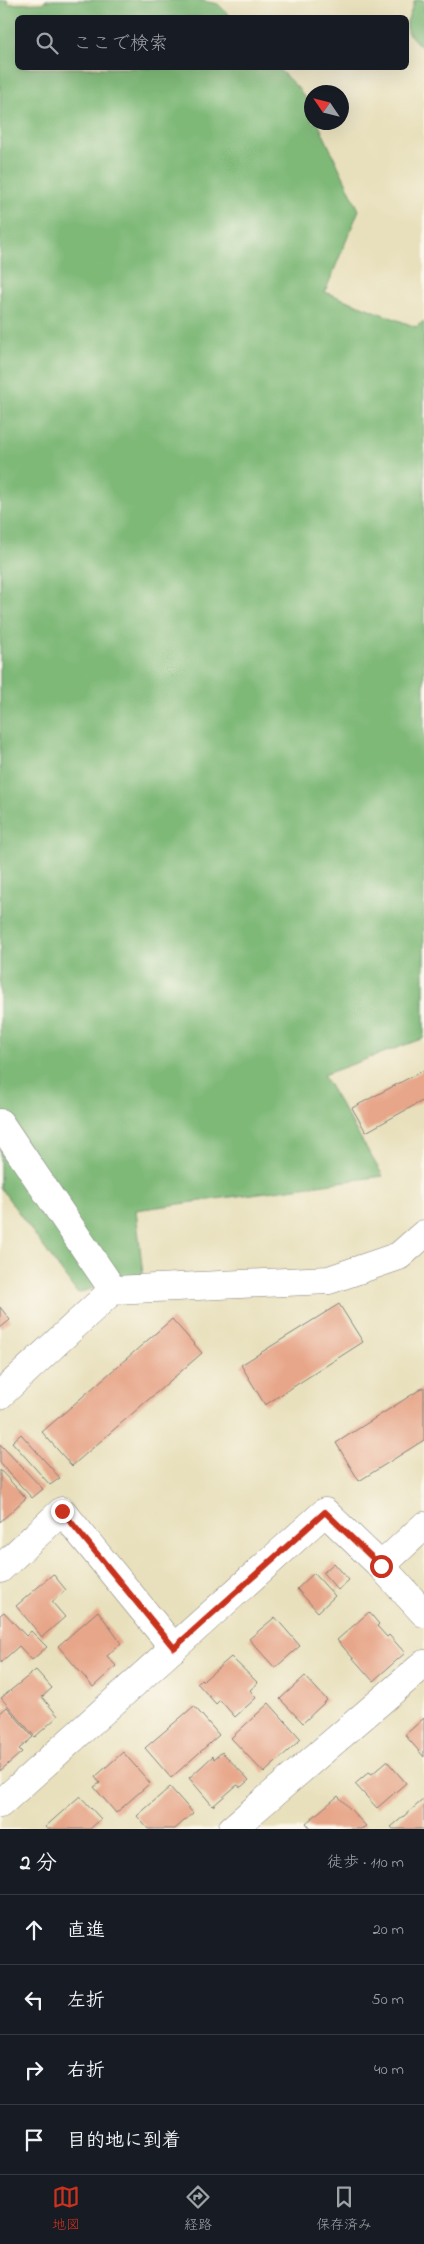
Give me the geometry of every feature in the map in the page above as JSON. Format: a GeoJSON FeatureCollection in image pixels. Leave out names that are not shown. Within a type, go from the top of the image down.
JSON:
{"type":"FeatureCollection","features":[{"type":"Feature","properties":{"kind":"street"},"geometry":{"type":"LineString","coordinates":[[0,1123],[113,1290]]}},
{"type":"Feature","properties":{"kind":"street"},"geometry":{"type":"LineString","coordinates":[[0,1395],[113,1290],[329,1280],[399,1256],[424,1234]]}},
{"type":"Feature","properties":{"kind":"street"},"geometry":{"type":"LineString","coordinates":[[0,1569],[62,1511],[174,1648]]}},
{"type":"Feature","properties":{"kind":"street"},"geometry":{"type":"LineString","coordinates":[[0,1804],[325,1512],[381,1566],[424,1613]]}},
{"type":"Feature","properties":{"kind":"street"},"geometry":{"type":"LineString","coordinates":[[381,1566],[424,1526]]}},
{"type":"Feature","properties":{"kind":"street"},"geometry":{"type":"LineString","coordinates":[[232,1829],[424,1664]]}},
{"type":"Feature","properties":{"kind":"green space"},"geometry":{"type":"Polygon","coordinates":[[[0,0],[8,0],[8,4],[44,3],[46,0],[198,0],[218,4],[229,15],[15,15],[15,70],[280,70],[304,96],[304,130],[321,130],[359,210],[325,292],[416,327],[424,321],[424,1038],[323,1075],[383,1176],[136,1210],[143,1275],[77,1293],[0,1187],[0,0]]]}},
{"type":"Feature","properties":{"kind":"green space"},"geometry":{"type":"Polygon","coordinates":[[[415,0],[424,0],[424,50],[409,34],[409,16],[415,0]]]}},
{"type":"Feature","properties":{"kind":"building"},"geometry":{"type":"Polygon","coordinates":[[[424,1070],[424,1100],[366,1132],[352,1108],[424,1070]]]}},
{"type":"Feature","properties":{"kind":"building"},"geometry":{"type":"Polygon","coordinates":[[[339,1304],[363,1342],[265,1405],[241,1365],[339,1304]]]}},
{"type":"Feature","properties":{"kind":"building"},"geometry":{"type":"Polygon","coordinates":[[[0,1307],[10,1320],[0,1328],[0,1307]]]}},
{"type":"Feature","properties":{"kind":"building"},"geometry":{"type":"Polygon","coordinates":[[[172,1319],[202,1353],[72,1466],[42,1432],[172,1319]]]}},
{"type":"Feature","properties":{"kind":"building"},"geometry":{"type":"Polygon","coordinates":[[[424,1387],[424,1440],[359,1481],[336,1443],[424,1387]]]}},
{"type":"Feature","properties":{"kind":"building"},"geometry":{"type":"Polygon","coordinates":[[[21,1434],[60,1478],[50,1485],[12,1442],[21,1434]]]}},
{"type":"Feature","properties":{"kind":"building"},"geometry":{"type":"Polygon","coordinates":[[[0,1444],[43,1489],[32,1498],[0,1463],[0,1444]]]}},
{"type":"Feature","properties":{"kind":"building"},"geometry":{"type":"Polygon","coordinates":[[[0,1470],[26,1498],[0,1522],[0,1470]]]}},
{"type":"Feature","properties":{"kind":"building"},"geometry":{"type":"Polygon","coordinates":[[[334,1563],[349,1580],[338,1590],[323,1573],[334,1563]]]}},
{"type":"Feature","properties":{"kind":"building"},"geometry":{"type":"Polygon","coordinates":[[[314,1573],[335,1596],[318,1612],[297,1589],[314,1573]]]}},
{"type":"Feature","properties":{"kind":"building"},"geometry":{"type":"Polygon","coordinates":[[[53,1574],[66,1590],[52,1602],[65,1617],[42,1637],[16,1606],[53,1574]]]}},
{"type":"Feature","properties":{"kind":"building"},"geometry":{"type":"Polygon","coordinates":[[[98,1611],[121,1643],[107,1656],[116,1666],[93,1687],[58,1646],[98,1611]]]}},
{"type":"Feature","properties":{"kind":"building"},"geometry":{"type":"Polygon","coordinates":[[[4,1612],[26,1636],[31,1631],[47,1647],[32,1660],[19,1646],[0,1663],[0,1615],[4,1612]]]}},
{"type":"Feature","properties":{"kind":"building"},"geometry":{"type":"Polygon","coordinates":[[[369,1612],[379,1624],[377,1626],[387,1637],[389,1635],[405,1653],[373,1681],[337,1640],[369,1612]]]}},
{"type":"Feature","properties":{"kind":"building"},"geometry":{"type":"Polygon","coordinates":[[[275,1617],[300,1646],[275,1668],[249,1639],[275,1617]]]}},
{"type":"Feature","properties":{"kind":"building"},"geometry":{"type":"Polygon","coordinates":[[[231,1657],[258,1683],[250,1690],[256,1698],[235,1717],[220,1700],[216,1704],[197,1683],[202,1679],[203,1681],[231,1657]]]}},
{"type":"Feature","properties":{"kind":"building"},"geometry":{"type":"Polygon","coordinates":[[[36,1670],[52,1688],[42,1697],[58,1716],[35,1737],[1,1698],[36,1670]]]}},
{"type":"Feature","properties":{"kind":"building"},"geometry":{"type":"Polygon","coordinates":[[[305,1676],[327,1700],[303,1723],[280,1699],[305,1676]]]}},
{"type":"Feature","properties":{"kind":"building"},"geometry":{"type":"Polygon","coordinates":[[[269,1703],[301,1739],[264,1773],[231,1738],[269,1703]]]}},
{"type":"Feature","properties":{"kind":"building"},"geometry":{"type":"Polygon","coordinates":[[[194,1706],[219,1735],[171,1778],[145,1748],[194,1706]]]}},
{"type":"Feature","properties":{"kind":"building"},"geometry":{"type":"Polygon","coordinates":[[[7,1707],[33,1737],[19,1749],[22,1752],[0,1771],[0,1713],[7,1707]]]}},
{"type":"Feature","properties":{"kind":"building"},"geometry":{"type":"Polygon","coordinates":[[[424,1718],[424,1757],[405,1735],[424,1718]]]}},
{"type":"Feature","properties":{"kind":"building"},"geometry":{"type":"Polygon","coordinates":[[[123,1752],[150,1783],[116,1813],[94,1787],[100,1783],[95,1777],[123,1752]]]}},
{"type":"Feature","properties":{"kind":"building"},"geometry":{"type":"Polygon","coordinates":[[[222,1752],[249,1780],[241,1787],[237,1785],[213,1806],[189,1778],[213,1756],[214,1759],[222,1752]]]}},
{"type":"Feature","properties":{"kind":"building"},"geometry":{"type":"Polygon","coordinates":[[[387,1761],[406,1783],[377,1808],[355,1784],[369,1772],[372,1774],[387,1761]]]}},
{"type":"Feature","properties":{"kind":"building"},"geometry":{"type":"Polygon","coordinates":[[[170,1787],[193,1813],[175,1829],[148,1829],[137,1816],[170,1787]]]}},
{"type":"Feature","properties":{"kind":"building"},"geometry":{"type":"Polygon","coordinates":[[[80,1796],[101,1819],[90,1829],[47,1829],[45,1827],[80,1796]]]}},
{"type":"Feature","properties":{"kind":"building"},"geometry":{"type":"Polygon","coordinates":[[[338,1796],[366,1826],[361,1829],[311,1829],[306,1823],[338,1796]]]}},
{"type":"Feature","properties":{"kind":"building"},"geometry":{"type":"Polygon","coordinates":[[[424,1799],[424,1829],[393,1829],[391,1827],[424,1799]]]}},
{"type":"Feature","properties":{"kind":"route"},"geometry":{"type":"LineString","coordinates":[[62,1511],[174,1648],[325,1512],[381,1566]]}}]}
